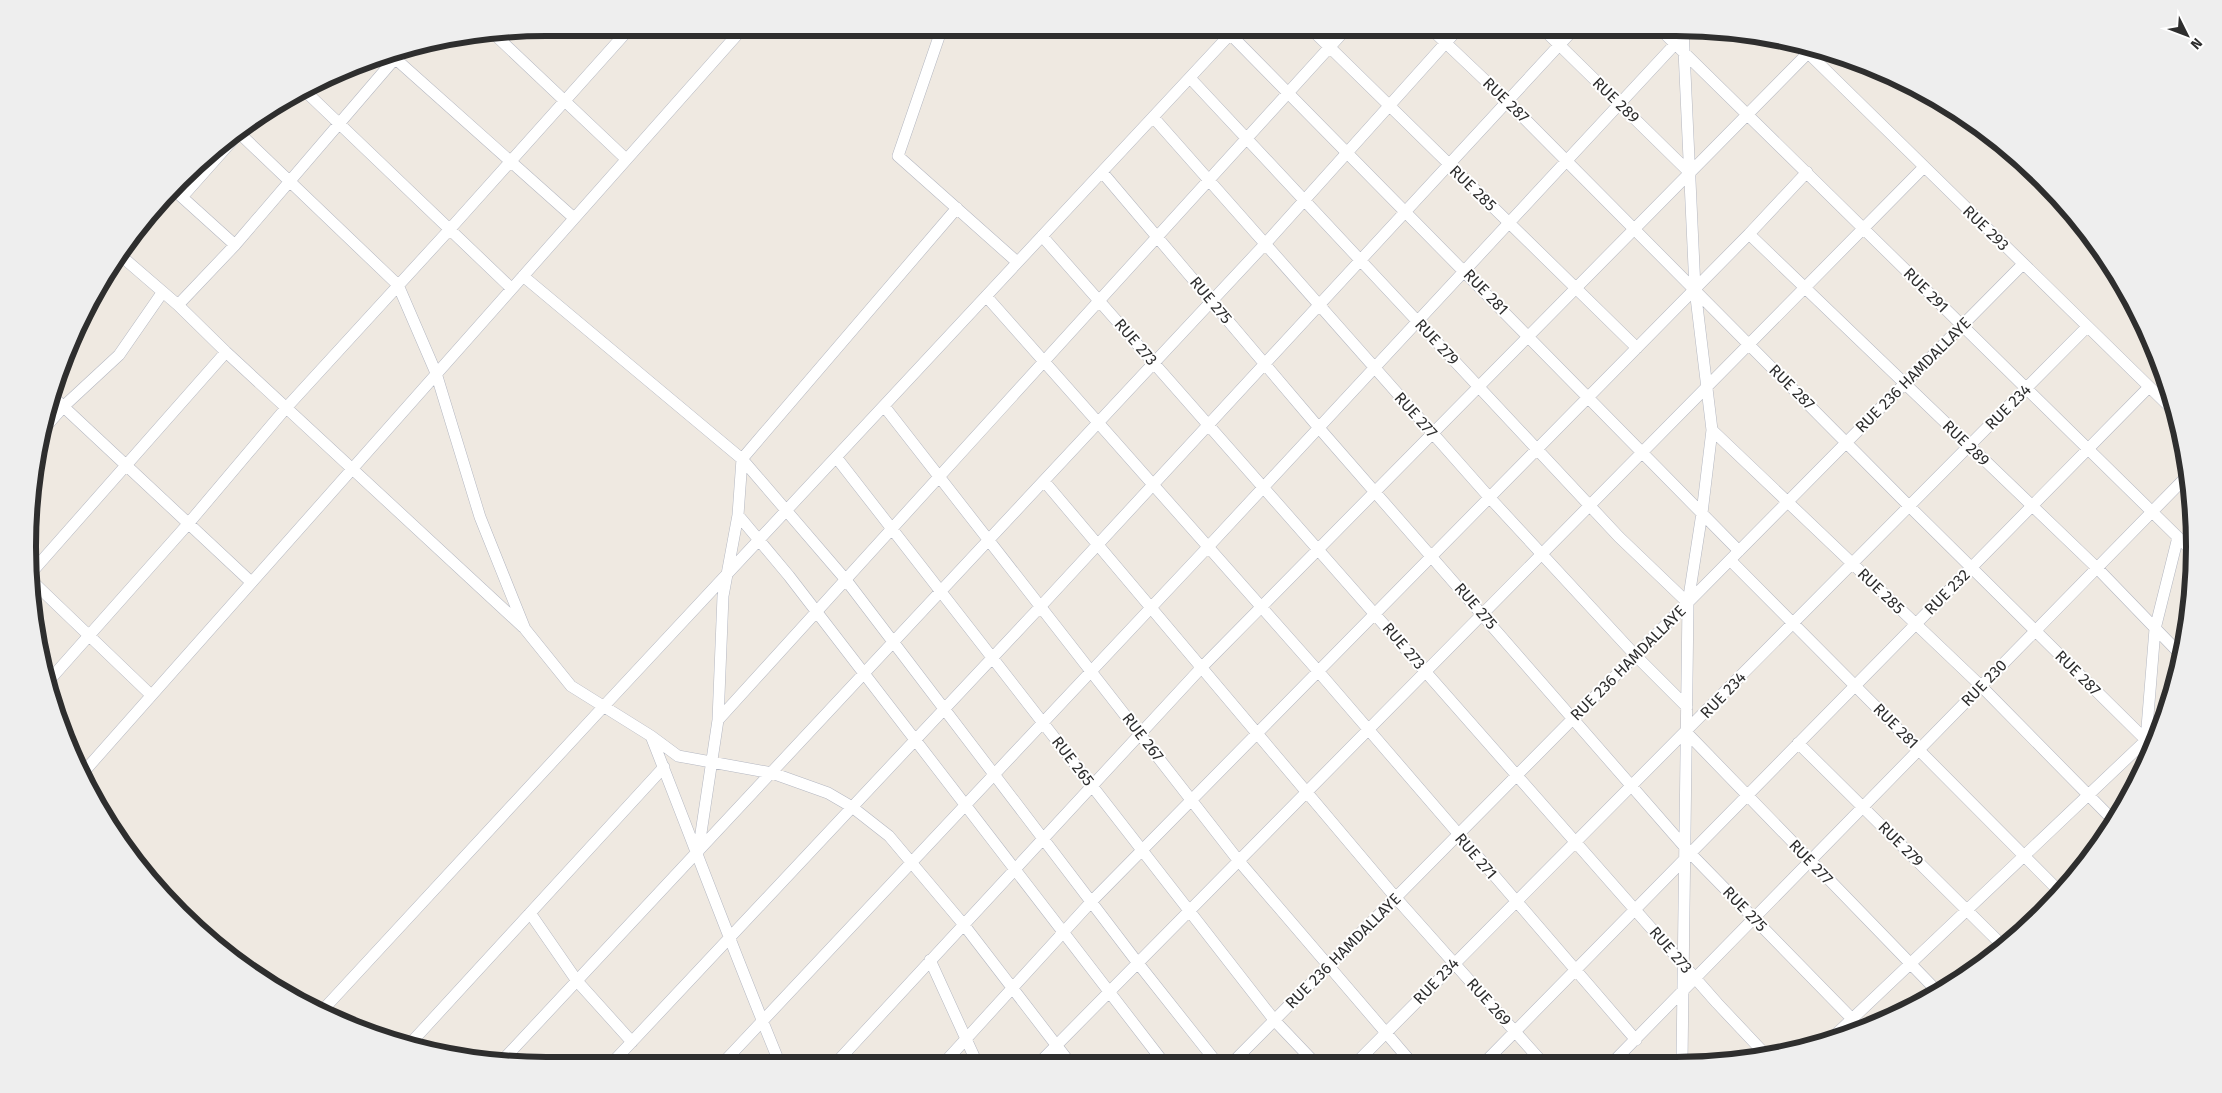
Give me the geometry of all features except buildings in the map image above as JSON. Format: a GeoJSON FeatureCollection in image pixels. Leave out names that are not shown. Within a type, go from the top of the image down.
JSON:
{"type":"FeatureCollection","features":[{"type":"Feature","properties":{"kind":"street"},"geometry":{"type":"LineString","coordinates":[[53,676],[188,524],[286,408],[623,36]]}},
{"type":"Feature","properties":{"kind":"street"},"geometry":{"type":"LineString","coordinates":[[87,768],[735,36]]}},
{"type":"Feature","properties":{"kind":"street"},"geometry":{"type":"LineString","coordinates":[[939,36],[898,156],[1017,262]]}},
{"type":"Feature","properties":{"kind":"street"},"geometry":{"type":"LineString","coordinates":[[326,1006],[727,573],[1228,36]]}},
{"type":"Feature","properties":{"kind":"street","name":"RUE 281"},"geometry":{"type":"LineString","coordinates":[[1238,36],[1289,92],[1739,551]]}},
{"type":"Feature","properties":{"kind":"street","name":"RUE 285"},"geometry":{"type":"LineString","coordinates":[[1318,36],[1637,348]]}},
{"type":"Feature","properties":{"kind":"street"},"geometry":{"type":"LineString","coordinates":[[718,720],[1340,36]]}},
{"type":"Feature","properties":{"kind":"street","name":"RUE 287"},"geometry":{"type":"LineString","coordinates":[[1439,36],[1508,102],[1909,506],[2147,741]]}},
{"type":"Feature","properties":{"kind":"street"},"geometry":{"type":"LineString","coordinates":[[507,1055],[698,854],[1212,302],[1452,36]]}},
{"type":"Feature","properties":{"kind":"street","name":"RUE 289"},"geometry":{"type":"LineString","coordinates":[[1550,36],[1690,173]]}},
{"type":"Feature","properties":{"kind":"street"},"geometry":{"type":"LineString","coordinates":[[618,1057],[1041,606],[1568,36]]}},
{"type":"Feature","properties":{"kind":"street","name":"RUE 291"},"geometry":{"type":"LineString","coordinates":[[1669,36],[2186,545]]}},
{"type":"Feature","properties":{"kind":"street"},"geometry":{"type":"LineString","coordinates":[[1682,1057],[1688,603],[1702,513],[1712,430],[1695,289],[1684,36]]}},
{"type":"Feature","properties":{"kind":"street"},"geometry":{"type":"LineString","coordinates":[[499,39],[626,159]]}},
{"type":"Feature","properties":{"kind":"street"},"geometry":{"type":"LineString","coordinates":[[728,1057],[1568,162],[1676,43]]}},
{"type":"Feature","properties":{"kind":"street"},"geometry":{"type":"LineString","coordinates":[[841,1057],[1202,667],[1807,54]]}},
{"type":"Feature","properties":{"kind":"street","name":"RUE 293"},"geometry":{"type":"LineString","coordinates":[[1809,54],[2165,402]]}},
{"type":"Feature","properties":{"kind":"street"},"geometry":{"type":"LineString","coordinates":[[396,59],[574,218]]}},
{"type":"Feature","properties":{"kind":"street"},"geometry":{"type":"LineString","coordinates":[[178,305],[234,245],[340,123],[388,61]]}},
{"type":"Feature","properties":{"kind":"street","name":"RUE 279"},"geometry":{"type":"LineString","coordinates":[[1190,78],[1619,537],[1688,603]]}},
{"type":"Feature","properties":{"kind":"street"},"geometry":{"type":"LineString","coordinates":[[310,95],[512,288]]}},
{"type":"Feature","properties":{"kind":"street","name":"RUE 277"},"geometry":{"type":"LineString","coordinates":[[1153,117],[1490,498],[1636,656],[1686,706]]}},
{"type":"Feature","properties":{"kind":"street"},"geometry":{"type":"LineString","coordinates":[[246,134],[290,181],[398,285],[436,373],[480,517],[525,629]]}},
{"type":"Feature","properties":{"kind":"street"},"geometry":{"type":"LineString","coordinates":[[1044,1057],[1924,167]]}},
{"type":"Feature","properties":{"kind":"street","name":"RUE 275"},"geometry":{"type":"LineString","coordinates":[[1102,172],[1319,428],[1632,785],[1686,852],[1754,918],[1857,1024]]}},
{"type":"Feature","properties":{"kind":"street"},"geometry":{"type":"LineString","coordinates":[[950,1057],[1063,932],[1191,799],[1490,498],[1749,234],[1807,172]]}},
{"type":"Feature","properties":{"kind":"street"},"geometry":{"type":"LineString","coordinates":[[178,194],[234,245]]}},
{"type":"Feature","properties":{"kind":"street"},"geometry":{"type":"LineString","coordinates":[[698,854],[718,720],[723,596],[738,515],[742,459],[957,208]]}},
{"type":"Feature","properties":{"kind":"street","name":"RUE 289"},"geometry":{"type":"LineString","coordinates":[[1749,234],[2097,568],[2175,650]]}},
{"type":"Feature","properties":{"kind":"street","name":"RUE 273"},"geometry":{"type":"LineString","coordinates":[[1042,236],[1426,670],[1682,964],[1761,1049]]}},
{"type":"Feature","properties":{"kind":"street"},"geometry":{"type":"LineString","coordinates":[[125,259],[178,305],[226,352],[525,629],[571,686],[651,736],[678,756],[772,773],[828,793],[852,808],[889,836],[964,925],[1066,1057]]}},
{"type":"Feature","properties":{"kind":"street","name":"RUE 236 HAMDALLAYE"},"geometry":{"type":"LineString","coordinates":[[1238,1057],[2023,264]]}},
{"type":"Feature","properties":{"kind":"street"},"geometry":{"type":"LineString","coordinates":[[522,276],[742,459],[846,580],[1137,962],[1214,1057]]}},
{"type":"Feature","properties":{"kind":"street"},"geometry":{"type":"LineString","coordinates":[[53,419],[119,355],[162,293]]}},
{"type":"Feature","properties":{"kind":"street","name":"RUE 271"},"geometry":{"type":"LineString","coordinates":[[986,296],[1043,363],[1318,671],[1636,1040]]}},
{"type":"Feature","properties":{"kind":"street","name":"RUE 234"},"geometry":{"type":"LineString","coordinates":[[1363,1057],[2087,327]]}},
{"type":"Feature","properties":{"kind":"street"},"geometry":{"type":"LineString","coordinates":[[37,567],[226,352]]}},
{"type":"Feature","properties":{"kind":"street","name":"RUE 232"},"geometry":{"type":"LineString","coordinates":[[1490,1057],[1635,909],[1686,852],[1746,796],[2149,387]]}},
{"type":"Feature","properties":{"kind":"street"},"geometry":{"type":"LineString","coordinates":[[58,401],[251,582]]}},
{"type":"Feature","properties":{"kind":"street","name":"RUE 267"},"geometry":{"type":"LineString","coordinates":[[884,406],[1238,860],[1407,1057]]}},
{"type":"Feature","properties":{"kind":"street","name":"RUE 285"},"geometry":{"type":"LineString","coordinates":[[1712,430],[1981,686],[2109,816]]}},
{"type":"Feature","properties":{"kind":"street","name":"RUE 265"},"geometry":{"type":"LineString","coordinates":[[836,457],[1275,1021],[1309,1057]]}},
{"type":"Feature","properties":{"kind":"street","name":"RUE 269"},"geometry":{"type":"LineString","coordinates":[[1044,481],[1396,898],[1538,1057]]}},
{"type":"Feature","properties":{"kind":"street","name":"RUE 230"},"geometry":{"type":"LineString","coordinates":[[1619,1057],[2181,482]]}},
{"type":"Feature","properties":{"kind":"street"},"geometry":{"type":"LineString","coordinates":[[738,515],[816,612],[1159,1057]]}},
{"type":"Feature","properties":{"kind":"street"},"geometry":{"type":"LineString","coordinates":[[2149,736],[2155,629],[2178,537]]}},
{"type":"Feature","properties":{"kind":"street","name":"RUE 281"},"geometry":{"type":"LineString","coordinates":[[1730,560],[2055,887]]}},
{"type":"Feature","properties":{"kind":"street"},"geometry":{"type":"LineString","coordinates":[[38,587],[88,637],[151,695]]}},
{"type":"Feature","properties":{"kind":"street","name":"RUE 277"},"geometry":{"type":"LineString","coordinates":[[1686,732],[1933,987]]}},
{"type":"Feature","properties":{"kind":"street"},"geometry":{"type":"LineString","coordinates":[[651,736],[698,854],[728,939],[777,1057]]}},
{"type":"Feature","properties":{"kind":"street","name":"RUE 279"},"geometry":{"type":"LineString","coordinates":[[1798,743],[1999,941]]}},
{"type":"Feature","properties":{"kind":"street"},"geometry":{"type":"LineString","coordinates":[[1841,1030],[2088,795],[2145,746]]}},
{"type":"Feature","properties":{"kind":"street"},"geometry":{"type":"LineString","coordinates":[[414,1039],[664,767]]}},
{"type":"Feature","properties":{"kind":"street"},"geometry":{"type":"LineString","coordinates":[[530,913],[577,981],[632,1042]]}},
{"type":"Feature","properties":{"kind":"street"},"geometry":{"type":"LineString","coordinates":[[930,960],[975,1057]]}}]}
